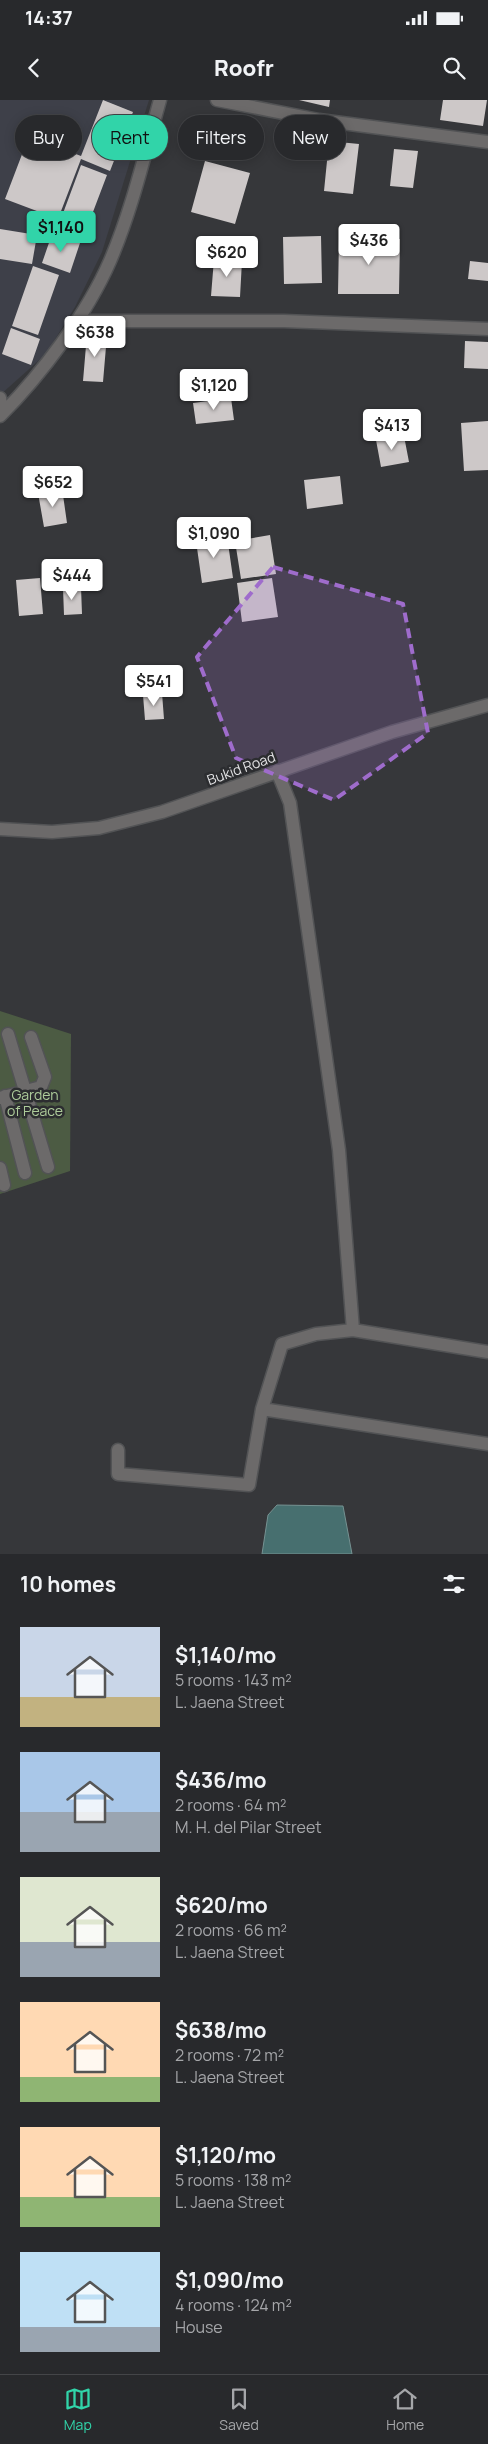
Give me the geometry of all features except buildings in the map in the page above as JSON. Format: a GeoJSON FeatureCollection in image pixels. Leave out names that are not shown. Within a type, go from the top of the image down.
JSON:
{"type":"FeatureCollection","features":[{"type":"Feature","properties":{"kind":"street"},"geometry":{"type":"LineString","coordinates":[[1,415],[77,321],[110,260],[160,100]]}},
{"type":"Feature","properties":{"kind":"street"},"geometry":{"type":"LineString","coordinates":[[217,100],[320,120],[488,142]]}},
{"type":"Feature","properties":{"kind":"street"},"geometry":{"type":"LineString","coordinates":[[77,321],[284,321],[488,329]]}},
{"type":"Feature","properties":{"kind":"street"},"geometry":{"type":"LineString","coordinates":[[0,398],[1,415]]}},
{"type":"Feature","properties":{"kind":"street","name":"Bukid Road"},"geometry":{"type":"LineString","coordinates":[[0,829],[52,832],[99,828],[162,812],[278,770],[392,732],[488,705]]}},
{"type":"Feature","properties":{"kind":"street"},"geometry":{"type":"LineString","coordinates":[[278,770],[290,803],[337,1140],[353,1330]]}},
{"type":"Feature","properties":{"kind":"street"},"geometry":{"type":"LineString","coordinates":[[8,1034],[48,1168]]}},
{"type":"Feature","properties":{"kind":"street"},"geometry":{"type":"LineString","coordinates":[[25,1172],[3,1097],[41,1086],[46,1077],[31,1036]]}},
{"type":"Feature","properties":{"kind":"street"},"geometry":{"type":"LineString","coordinates":[[0,1168],[4,1185]]}},
{"type":"Feature","properties":{"kind":"street"},"geometry":{"type":"LineString","coordinates":[[118,1450],[118,1474],[249,1485],[262,1409],[282,1344],[316,1334],[353,1330],[488,1352]]}},
{"type":"Feature","properties":{"kind":"street"},"geometry":{"type":"LineString","coordinates":[[262,1409],[488,1444]]}},
{"type":"Feature","properties":{"kind":"highlighted area"},"geometry":{"type":"Polygon","coordinates":[[[273,567],[403,604],[428,733],[334,800],[236,758],[197,657],[273,567]]]}},
{"type":"Feature","properties":{"kind":"shaded area"},"geometry":{"type":"Polygon","coordinates":[[[0,100],[149,100],[144,115],[92,115],[92,160],[130,160],[102,252],[75,307],[46,354],[0,395],[0,100]]]}},
{"type":"Feature","properties":{"kind":"green space","name":"Garden of Peace"},"geometry":{"type":"Polygon","coordinates":[[[0,1011],[71,1034],[70,1171],[0,1194],[0,1011]]]}},
{"type":"Feature","properties":{"kind":"water"},"geometry":{"type":"Polygon","coordinates":[[[277,1505],[343,1506],[352,1554],[262,1554],[268,1515],[277,1505]]]}}]}
